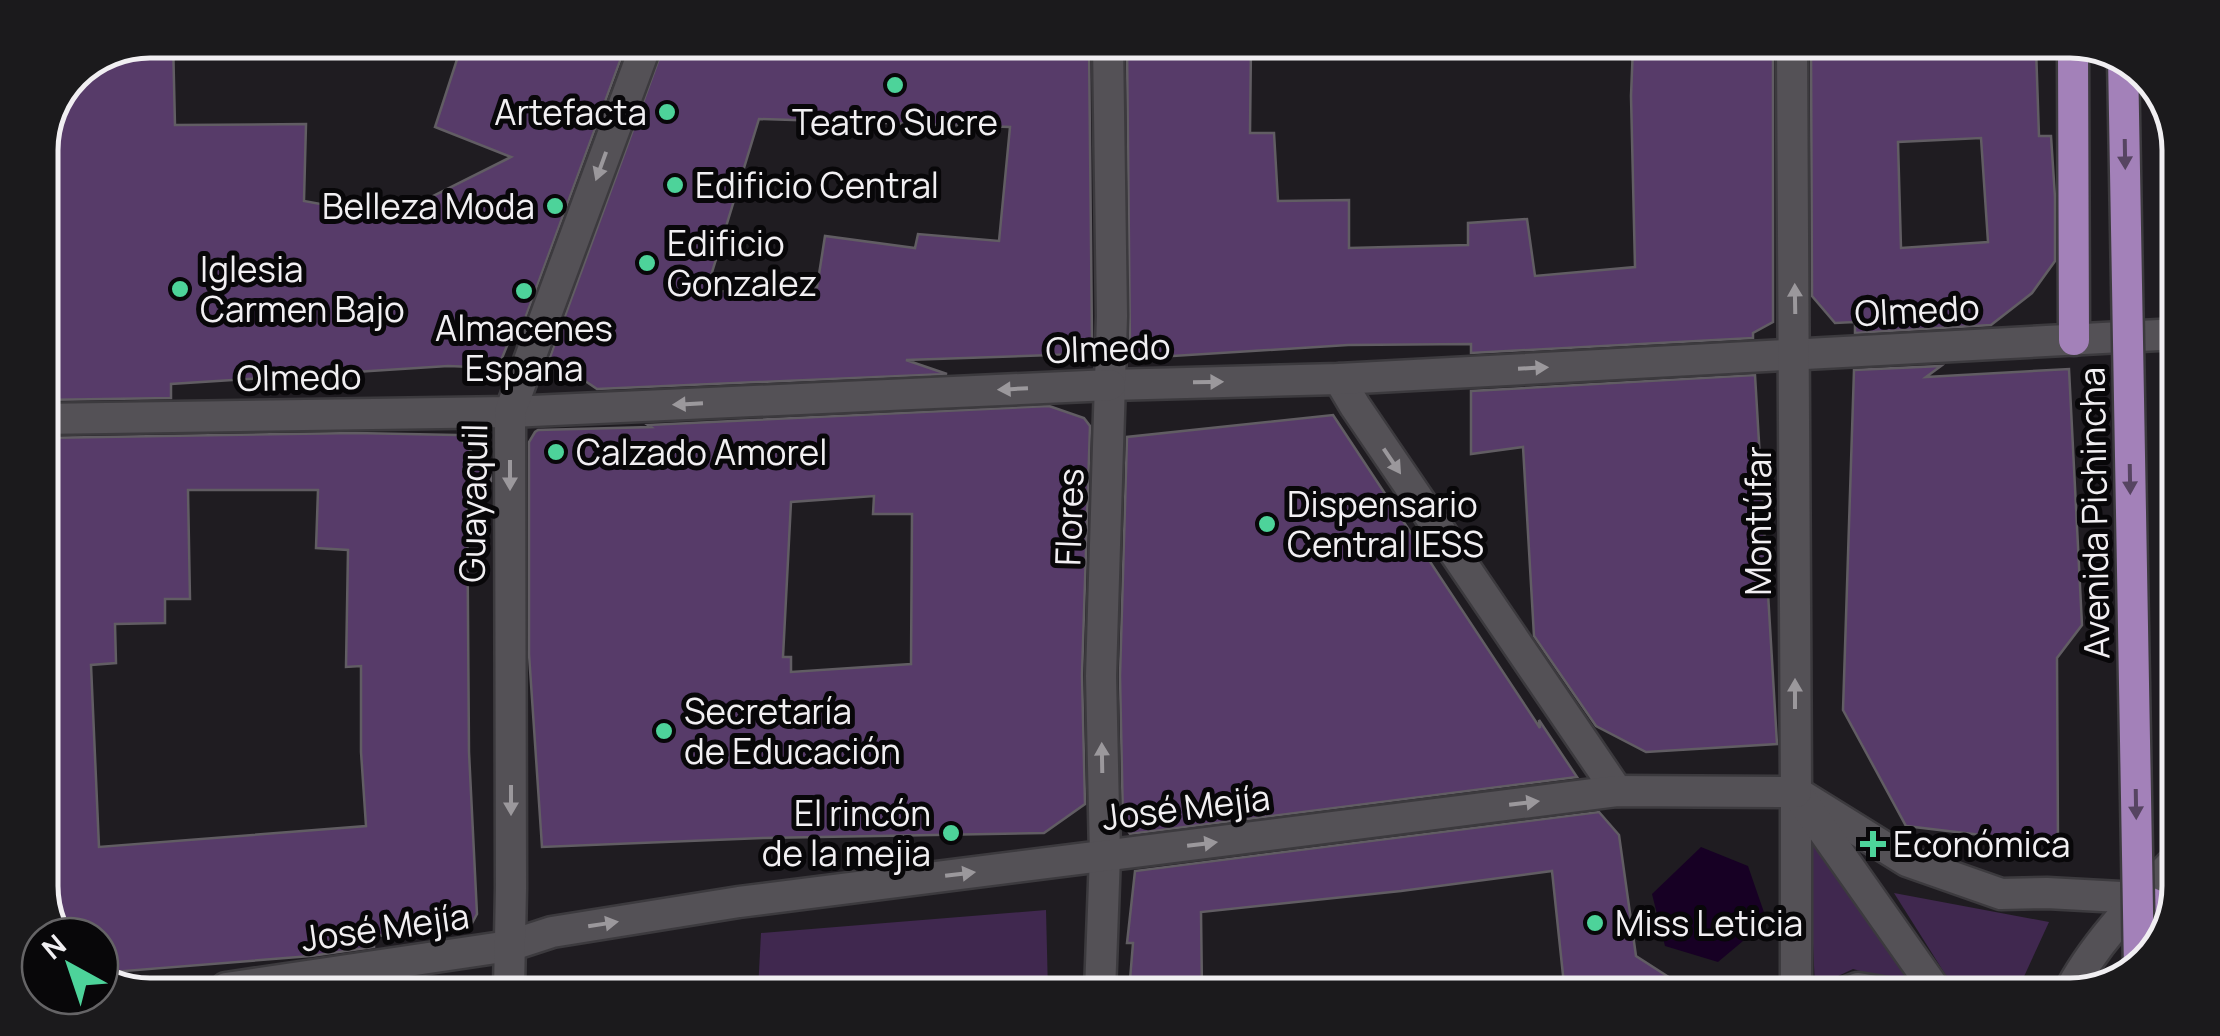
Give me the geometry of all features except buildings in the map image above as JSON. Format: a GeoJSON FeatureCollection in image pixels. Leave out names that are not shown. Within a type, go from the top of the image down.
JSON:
{"type":"FeatureCollection","features":[{"type":"Feature","properties":{"kind":"main road"},"geometry":{"type":"LineString","coordinates":[[2074,58],[2074,340]]}},
{"type":"Feature","properties":{"kind":"main road","name":"Avenida Pichincha"},"geometry":{"type":"LineString","coordinates":[[2123,75],[2139,948]]}},
{"type":"Feature","properties":{"kind":"main road"},"geometry":{"type":"LineString","coordinates":[[2139,898],[2160,907]]}},
{"type":"Feature","properties":{"kind":"street","name":"Guayaquil"},"geometry":{"type":"LineString","coordinates":[[509,978],[510,412],[641,58]]}},
{"type":"Feature","properties":{"kind":"street","name":"Flores"},"geometry":{"type":"LineString","coordinates":[[1101,978],[1105,855],[1101,676],[1110,385],[1108,58]]}},
{"type":"Feature","properties":{"kind":"street","name":"Montúfar"},"geometry":{"type":"LineString","coordinates":[[1792,58],[1796,978]]}},
{"type":"Feature","properties":{"kind":"street","name":"Olmedo"},"geometry":{"type":"LineString","coordinates":[[58,419],[510,412],[1110,385],[1340,379],[2162,335]]}},
{"type":"Feature","properties":{"kind":"street"},"geometry":{"type":"LineString","coordinates":[[1340,379],[1617,791]]}},
{"type":"Feature","properties":{"kind":"street","name":"José Mejía"},"geometry":{"type":"LineString","coordinates":[[293,978],[508,946],[552,932],[739,902],[1617,791],[1796,792]]}},
{"type":"Feature","properties":{"kind":"street"},"geometry":{"type":"LineString","coordinates":[[1796,792],[1907,861],[2001,894],[2047,892],[2139,898]]}},
{"type":"Feature","properties":{"kind":"street"},"geometry":{"type":"LineString","coordinates":[[1796,792],[1926,978]]}},
{"type":"Feature","properties":{"kind":"street"},"geometry":{"type":"LineString","coordinates":[[2075,978],[2162,874]]}},
{"type":"Feature","properties":{"kind":"shaded area"},"geometry":{"type":"Polygon","coordinates":[[[1808,836],[1906,978],[1886,978],[1853,969],[1834,978],[1815,978],[1808,836]]]}},
{"type":"Feature","properties":{"kind":"shaded area"},"geometry":{"type":"Polygon","coordinates":[[[1701,847],[1748,866],[1767,921],[1718,962],[1665,946],[1652,894],[1701,847]]]}},
{"type":"Feature","properties":{"kind":"shaded area"},"geometry":{"type":"Polygon","coordinates":[[[1894,893],[2049,922],[2023,978],[1948,978],[1894,893]]]}},
{"type":"Feature","properties":{"kind":"shaded area"},"geometry":{"type":"Polygon","coordinates":[[[1046,910],[1048,978],[759,978],[761,933],[1046,910]]]}},
{"type":"Feature","properties":{"kind":"place","name":"Teatro Sucre"},"geometry":{"type":"Point","coordinates":[895,85]}},
{"type":"Feature","properties":{"kind":"place","name":"Artefacta"},"geometry":{"type":"Point","coordinates":[667,112]}},
{"type":"Feature","properties":{"kind":"place","name":"Edificio Central"},"geometry":{"type":"Point","coordinates":[675,185]}},
{"type":"Feature","properties":{"kind":"place","name":"Belleza Moda"},"geometry":{"type":"Point","coordinates":[555,206]}},
{"type":"Feature","properties":{"kind":"place","name":"Edificio Gonzalez"},"geometry":{"type":"Point","coordinates":[647,263]}},
{"type":"Feature","properties":{"kind":"place","name":"Iglesia Carmen Bajo"},"geometry":{"type":"Point","coordinates":[180,289]}},
{"type":"Feature","properties":{"kind":"place","name":"Almacenes Espana"},"geometry":{"type":"Point","coordinates":[524,291]}},
{"type":"Feature","properties":{"kind":"place","name":"Calzado Amorel"},"geometry":{"type":"Point","coordinates":[556,452]}},
{"type":"Feature","properties":{"kind":"place","name":"Dispensario Central IESS"},"geometry":{"type":"Point","coordinates":[1267,524]}},
{"type":"Feature","properties":{"kind":"place","name":"Secretaría de Educación"},"geometry":{"type":"Point","coordinates":[664,731]}},
{"type":"Feature","properties":{"kind":"place","name":"El rincón de la mejia"},"geometry":{"type":"Point","coordinates":[951,833]}},
{"type":"Feature","properties":{"kind":"place","name":"Económica"},"geometry":{"type":"Point","coordinates":[1873,844]}},
{"type":"Feature","properties":{"kind":"place","name":"Miss Leticia"},"geometry":{"type":"Point","coordinates":[1595,923]}}]}
